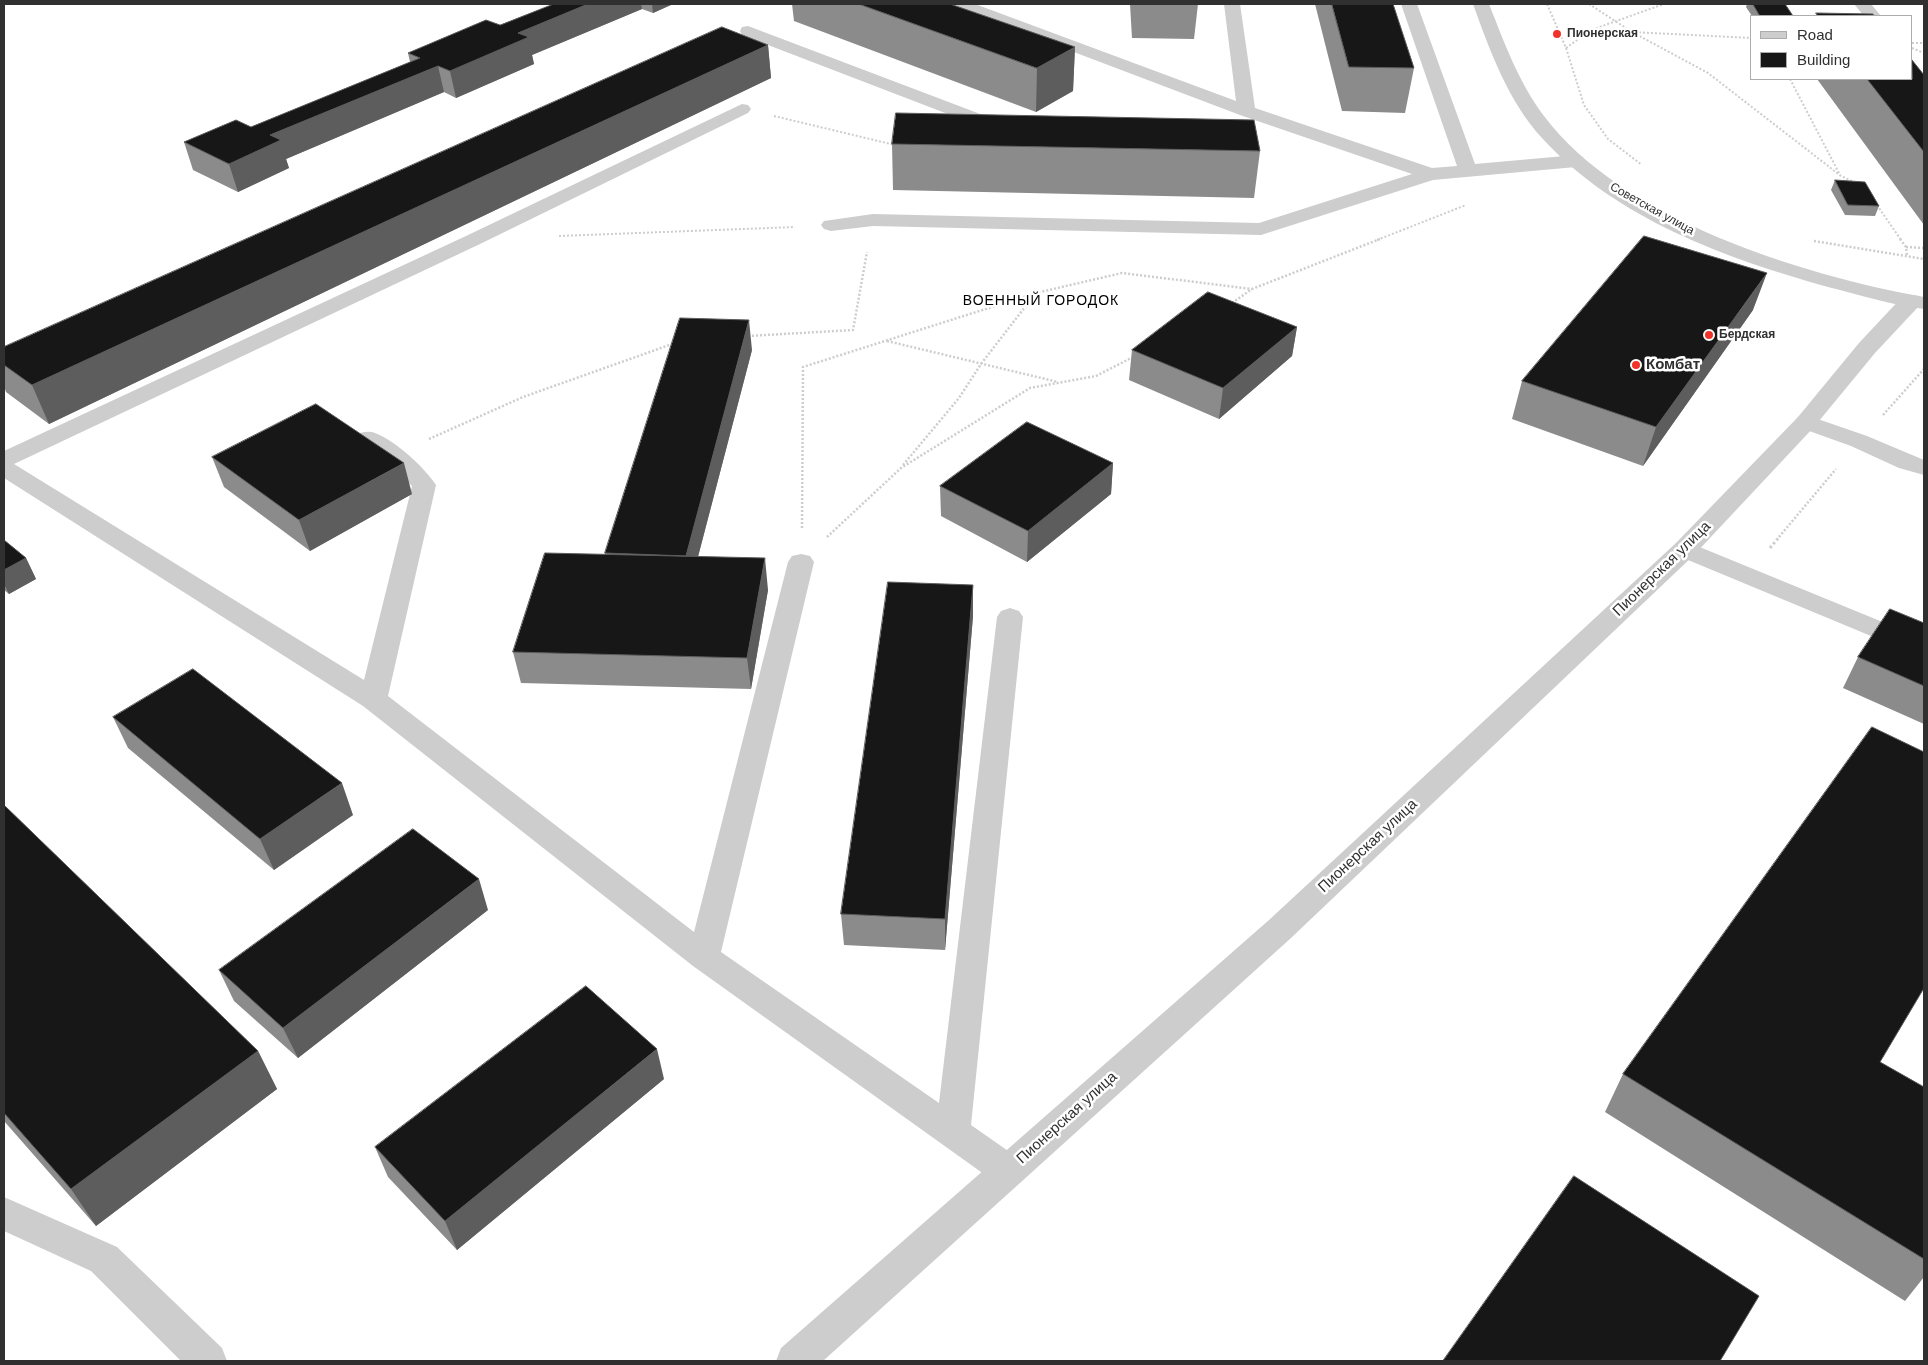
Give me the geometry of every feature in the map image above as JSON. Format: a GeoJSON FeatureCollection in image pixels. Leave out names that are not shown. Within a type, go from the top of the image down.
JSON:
{"type":"FeatureCollection","features":[{"type":"Feature","properties":{"kind":"street"},"geometry":{"type":"LineString","coordinates":[[961,4],[1246,111],[1432,174]]}},
{"type":"Feature","properties":{"kind":"street"},"geometry":{"type":"LineString","coordinates":[[1232,4],[1246,111]]}},
{"type":"Feature","properties":{"kind":"street"},"geometry":{"type":"LineString","coordinates":[[1409,4],[1468,171]]}},
{"type":"Feature","properties":{"kind":"street","name":"Советская улица"},"geometry":{"type":"LineString","coordinates":[[1481,4],[1493,36],[1528,107],[1548,134],[1576,162],[1622,195],[1699,236],[1793,271],[1918,302]]}},
{"type":"Feature","properties":{"kind":"street"},"geometry":{"type":"LineString","coordinates":[[1862,4],[1872,15]]}},
{"type":"Feature","properties":{"kind":"street"},"geometry":{"type":"LineString","coordinates":[[748,31],[1015,132]]}},
{"type":"Feature","properties":{"kind":"street"},"geometry":{"type":"LineString","coordinates":[[7,472],[472,240],[742,109]]}},
{"type":"Feature","properties":{"kind":"street"},"geometry":{"type":"LineString","coordinates":[[1251,131],[1300,130]]}},
{"type":"Feature","properties":{"kind":"street"},"geometry":{"type":"LineString","coordinates":[[831,225],[873,220],[1261,229],[1432,174],[1576,162]]}},
{"type":"Feature","properties":{"kind":"street","name":"Пионерская улица"},"geometry":{"type":"LineString","coordinates":[[795,1361],[1280,929],[1685,549],[1806,422],[1866,348],[1918,302]]}},
{"type":"Feature","properties":{"kind":"street"},"geometry":{"type":"LineString","coordinates":[[1806,422],[1859,441],[1907,463],[1924,468]]}},
{"type":"Feature","properties":{"kind":"street"},"geometry":{"type":"LineString","coordinates":[[368,438],[394,454],[424,485],[373,699]]}},
{"type":"Feature","properties":{"kind":"street"},"geometry":{"type":"LineString","coordinates":[[7,472],[373,699],[704,957],[1008,1170]]}},
{"type":"Feature","properties":{"kind":"street"},"geometry":{"type":"LineString","coordinates":[[1685,549],[1924,649]]}},
{"type":"Feature","properties":{"kind":"street"},"geometry":{"type":"LineString","coordinates":[[704,957],[801,562]]}},
{"type":"Feature","properties":{"kind":"street"},"geometry":{"type":"LineString","coordinates":[[953,1130],[1010,617]]}},
{"type":"Feature","properties":{"kind":"street"},"geometry":{"type":"LineString","coordinates":[[4,1213],[104,1259],[208,1361]]}},
{"type":"Feature","properties":{"kind":"path"},"geometry":{"type":"LineString","coordinates":[[1547,4],[1566,48],[1584,105],[1608,139],[1644,166]]}},
{"type":"Feature","properties":{"kind":"path"},"geometry":{"type":"LineString","coordinates":[[1590,4],[1632,32],[1708,73],[1841,176],[1856,183]]}},
{"type":"Feature","properties":{"kind":"path"},"geometry":{"type":"LineString","coordinates":[[1566,48],[1591,30],[1614,20],[1664,4]]}},
{"type":"Feature","properties":{"kind":"path"},"geometry":{"type":"LineString","coordinates":[[1591,30],[1703,33],[1750,38]]}},
{"type":"Feature","properties":{"kind":"path"},"geometry":{"type":"LineString","coordinates":[[1791,80],[1841,176]]}},
{"type":"Feature","properties":{"kind":"path"},"geometry":{"type":"LineString","coordinates":[[742,109],[900,146]]}},
{"type":"Feature","properties":{"kind":"path"},"geometry":{"type":"LineString","coordinates":[[1874,202],[1906,247],[1907,256]]}},
{"type":"Feature","properties":{"kind":"path"},"geometry":{"type":"LineString","coordinates":[[1230,304],[1252,289],[1469,203]]}},
{"type":"Feature","properties":{"kind":"path"},"geometry":{"type":"LineString","coordinates":[[742,336],[852,330],[873,220]]}},
{"type":"Feature","properties":{"kind":"path"},"geometry":{"type":"LineString","coordinates":[[552,237],[831,225]]}},
{"type":"Feature","properties":{"kind":"path"},"geometry":{"type":"LineString","coordinates":[[1814,241],[1924,259]]}},
{"type":"Feature","properties":{"kind":"path"},"geometry":{"type":"LineString","coordinates":[[1906,247],[1924,248]]}},
{"type":"Feature","properties":{"kind":"path"},"geometry":{"type":"LineString","coordinates":[[801,562],[803,367],[1036,293],[1122,273],[1252,289]]}},
{"type":"Feature","properties":{"kind":"path"},"geometry":{"type":"LineString","coordinates":[[801,562],[901,468],[959,398],[981,364],[1036,293]]}},
{"type":"Feature","properties":{"kind":"path"},"geometry":{"type":"LineString","coordinates":[[886,341],[1060,382]]}},
{"type":"Feature","properties":{"kind":"path"},"geometry":{"type":"LineString","coordinates":[[394,454],[523,397],[683,342]]}},
{"type":"Feature","properties":{"kind":"path"},"geometry":{"type":"LineString","coordinates":[[901,468],[1030,388],[1096,376],[1139,354]]}},
{"type":"Feature","properties":{"kind":"building"},"geometry":{"type":"Polygon","coordinates":[[[554,4],[588,4],[518,33],[529,37],[450,71],[438,66],[270,135],[281,140],[229,164],[184,142],[236,120],[251,127],[420,58],[408,53],[486,20],[500,25],[554,4]]]}},
{"type":"Feature","properties":{"kind":"building"},"geometry":{"type":"Polygon","coordinates":[[[859,4],[950,4],[1075,47],[1037,68],[859,4]]]}},
{"type":"Feature","properties":{"kind":"building"},"geometry":{"type":"Polygon","coordinates":[[[1332,4],[1393,4],[1414,68],[1349,67],[1332,4]]]}},
{"type":"Feature","properties":{"kind":"building"},"geometry":{"type":"Polygon","coordinates":[[[1753,4],[1785,4],[1792,15],[1759,15],[1753,4]]]}},
{"type":"Feature","properties":{"kind":"building"},"geometry":{"type":"Polygon","coordinates":[[[1816,13],[1874,15],[1817,15],[1816,13]]]}},
{"type":"Feature","properties":{"kind":"building"},"geometry":{"type":"Polygon","coordinates":[[[722,27],[768,45],[32,385],[4,365],[4,347],[722,27]]]}},
{"type":"Feature","properties":{"kind":"building"},"geometry":{"type":"Polygon","coordinates":[[[1913,61],[1924,75],[1924,152],[1868,80],[1913,80],[1913,61]]]}},
{"type":"Feature","properties":{"kind":"building"},"geometry":{"type":"Polygon","coordinates":[[[896,113],[1254,120],[1260,151],[892,144],[896,113]]]}},
{"type":"Feature","properties":{"kind":"building"},"geometry":{"type":"Polygon","coordinates":[[[1835,180],[1865,182],[1879,206],[1848,205],[1835,180]]]}},
{"type":"Feature","properties":{"kind":"building","name":"Комбат"},"geometry":{"type":"Polygon","coordinates":[[[1644,236],[1767,273],[1656,427],[1522,381],[1644,236]]]}},
{"type":"Feature","properties":{"kind":"building"},"geometry":{"type":"Polygon","coordinates":[[[1208,292],[1297,327],[1223,388],[1132,350],[1208,292]]]}},
{"type":"Feature","properties":{"kind":"building"},"geometry":{"type":"Polygon","coordinates":[[[680,318],[749,320],[686,556],[605,553],[680,318]]]}},
{"type":"Feature","properties":{"kind":"building"},"geometry":{"type":"Polygon","coordinates":[[[316,404],[404,463],[299,520],[212,457],[316,404]]]}},
{"type":"Feature","properties":{"kind":"building"},"geometry":{"type":"Polygon","coordinates":[[[1027,422],[1113,463],[1028,531],[940,486],[1027,422]]]}},
{"type":"Feature","properties":{"kind":"building"},"geometry":{"type":"Polygon","coordinates":[[[4,540],[26,558],[4,570],[4,540]]]}},
{"type":"Feature","properties":{"kind":"building"},"geometry":{"type":"Polygon","coordinates":[[[545,553],[765,558],[747,658],[513,652],[545,553]]]}},
{"type":"Feature","properties":{"kind":"building"},"geometry":{"type":"Polygon","coordinates":[[[888,582],[973,585],[945,919],[841,914],[888,582]]]}},
{"type":"Feature","properties":{"kind":"building"},"geometry":{"type":"Polygon","coordinates":[[[1890,609],[1924,623],[1924,686],[1858,657],[1890,609]]]}},
{"type":"Feature","properties":{"kind":"building"},"geometry":{"type":"Polygon","coordinates":[[[193,669],[342,783],[260,839],[113,717],[193,669]]]}},
{"type":"Feature","properties":{"kind":"building"},"geometry":{"type":"Polygon","coordinates":[[[1872,727],[1924,752],[1924,988],[1880,1062],[1924,1087],[1924,1259],[1623,1074],[1872,727]]]}},
{"type":"Feature","properties":{"kind":"building"},"geometry":{"type":"Polygon","coordinates":[[[4,805],[258,1051],[71,1189],[4,1113],[4,805]]]}},
{"type":"Feature","properties":{"kind":"building"},"geometry":{"type":"Polygon","coordinates":[[[413,829],[479,879],[283,1028],[219,970],[413,829]]]}},
{"type":"Feature","properties":{"kind":"building"},"geometry":{"type":"Polygon","coordinates":[[[586,986],[657,1049],[445,1221],[375,1147],[586,986]]]}},
{"type":"Feature","properties":{"kind":"building"},"geometry":{"type":"Polygon","coordinates":[[[1574,1176],[1759,1296],[1720,1361],[1443,1361],[1574,1176]]]}},
{"type":"Feature","properties":{"kind":"place","name":"Пионерская"},"geometry":{"type":"Point","coordinates":[1557,34]}},
{"type":"Feature","properties":{"kind":"place","name":"Бердская"},"geometry":{"type":"Point","coordinates":[1709,335]}},
{"type":"Feature","properties":{"kind":"place","name":"Комбат"},"geometry":{"type":"Point","coordinates":[1636,365]}},
{"type":"Feature","properties":{"kind":"district","name":"ВОЕННЫЙ ГОРОДОК"},"geometry":{"type":"Point","coordinates":[1041,301]}}]}
